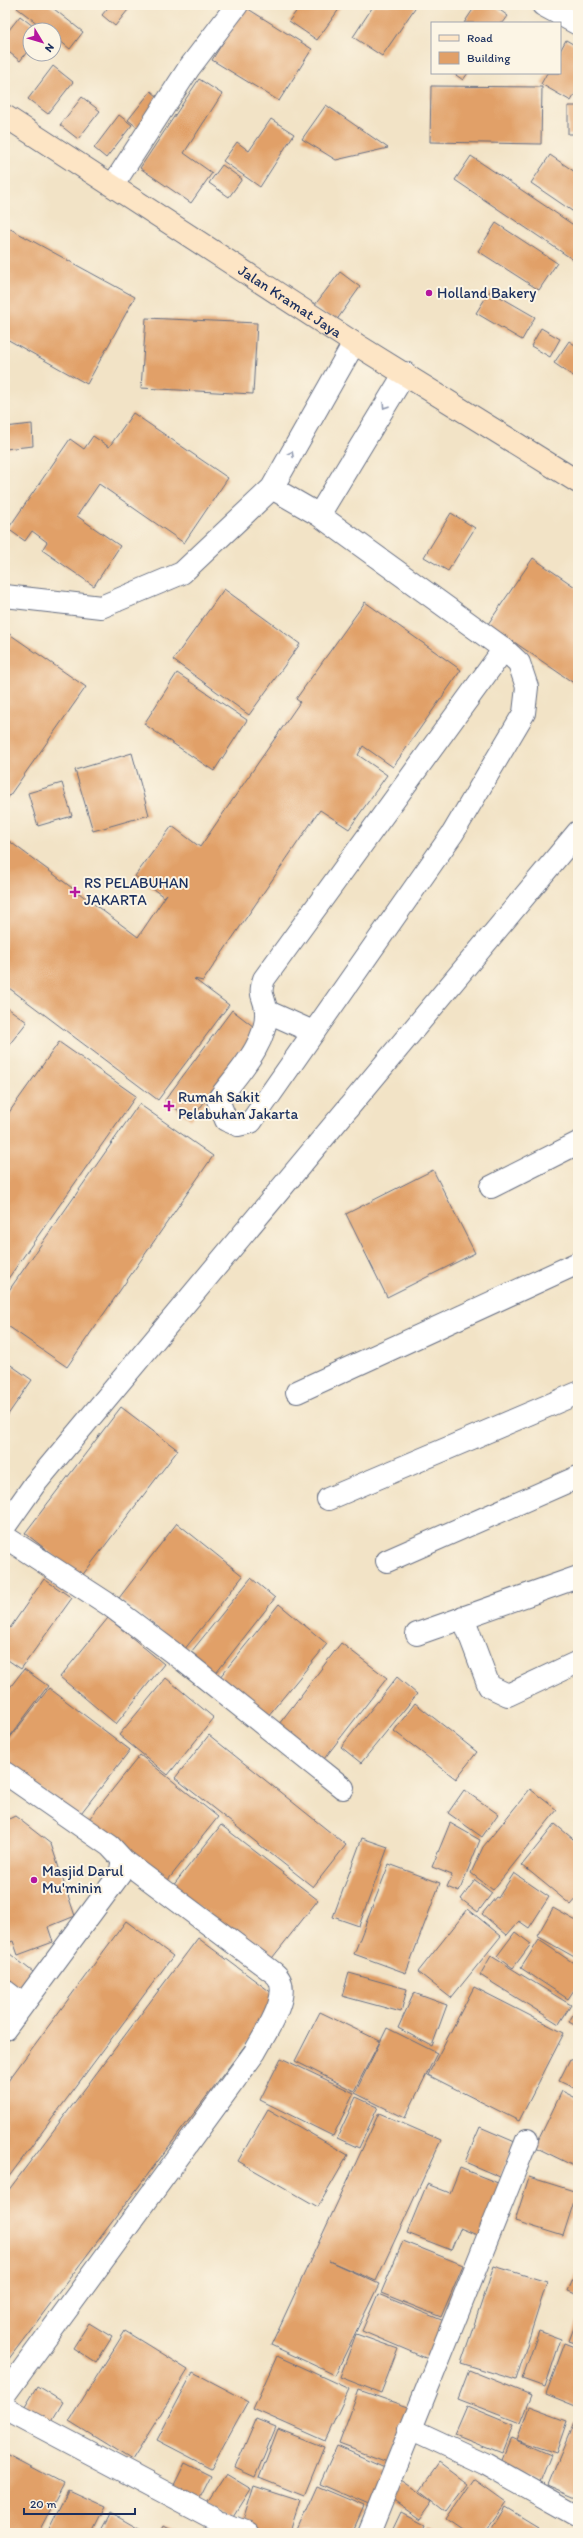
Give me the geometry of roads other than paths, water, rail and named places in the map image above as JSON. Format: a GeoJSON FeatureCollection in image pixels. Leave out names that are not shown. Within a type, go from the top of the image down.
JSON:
{"type":"FeatureCollection","features":[{"type":"Feature","properties":{"kind":"street"},"geometry":{"type":"LineString","coordinates":[[113,185],[189,68],[237,5]]}},
{"type":"Feature","properties":{"kind":"street"},"geometry":{"type":"LineString","coordinates":[[543,5],[578,24]]}},
{"type":"Feature","properties":{"kind":"street","name":"Jalan Kramat Jaya"},"geometry":{"type":"LineString","coordinates":[[5,116],[354,343],[406,373],[578,482]]}},
{"type":"Feature","properties":{"kind":"street"},"geometry":{"type":"LineString","coordinates":[[5,596],[101,608],[131,596],[182,572],[272,488],[354,343]]}},
{"type":"Feature","properties":{"kind":"street"},"geometry":{"type":"LineString","coordinates":[[318,514],[406,373]]}},
{"type":"Feature","properties":{"kind":"street"},"geometry":{"type":"LineString","coordinates":[[272,488],[318,514],[504,649],[519,663],[527,687],[524,713],[453,833],[251,1122],[238,1125],[226,1120],[218,1100],[261,1040],[266,1011],[260,992],[264,979],[504,649]]}},
{"type":"Feature","properties":{"kind":"street"},"geometry":{"type":"LineString","coordinates":[[5,1526],[34,1485],[578,832]]}},
{"type":"Feature","properties":{"kind":"street"},"geometry":{"type":"LineString","coordinates":[[266,1011],[314,1032]]}},
{"type":"Feature","properties":{"kind":"street"},"geometry":{"type":"LineString","coordinates":[[490,1187],[578,1143]]}},
{"type":"Feature","properties":{"kind":"street"},"geometry":{"type":"LineString","coordinates":[[297,1392],[578,1263]]}},
{"type":"Feature","properties":{"kind":"street"},"geometry":{"type":"LineString","coordinates":[[328,1499],[578,1393]]}},
{"type":"Feature","properties":{"kind":"street"},"geometry":{"type":"LineString","coordinates":[[387,1561],[578,1477]]}},
{"type":"Feature","properties":{"kind":"street"},"geometry":{"type":"LineString","coordinates":[[5,1537],[108,1604],[184,1661],[343,1788]]}},
{"type":"Feature","properties":{"kind":"street"},"geometry":{"type":"LineString","coordinates":[[417,1634],[578,1576]]}},
{"type":"Feature","properties":{"kind":"street"},"geometry":{"type":"LineString","coordinates":[[463,1617],[489,1686],[508,1695],[578,1662]]}},
{"type":"Feature","properties":{"kind":"street"},"geometry":{"type":"LineString","coordinates":[[5,1773],[110,1846],[123,1860],[279,1976],[283,1989],[281,2001],[255,2052],[5,2394]]}},
{"type":"Feature","properties":{"kind":"street"},"geometry":{"type":"LineString","coordinates":[[5,2029],[22,2004],[120,1874],[123,1860]]}},
{"type":"Feature","properties":{"kind":"street"},"geometry":{"type":"LineString","coordinates":[[5,1991],[22,2004]]}},
{"type":"Feature","properties":{"kind":"street"},"geometry":{"type":"LineString","coordinates":[[369,2533],[527,2140]]}},
{"type":"Feature","properties":{"kind":"street"},"geometry":{"type":"LineString","coordinates":[[5,2408],[219,2521],[247,2533]]}},
{"type":"Feature","properties":{"kind":"street"},"geometry":{"type":"LineString","coordinates":[[410,2429],[485,2464],[578,2516]]}},
{"type":"Feature","properties":{"kind":"place","name":"Holland Bakery"},"geometry":{"type":"Point","coordinates":[429,293]}},
{"type":"Feature","properties":{"kind":"place","name":"RS PELABUHAN JAKARTA"},"geometry":{"type":"Point","coordinates":[75,892]}},
{"type":"Feature","properties":{"kind":"place","name":"Rumah Sakit Pelabuhan Jakarta"},"geometry":{"type":"Point","coordinates":[169,1106]}},
{"type":"Feature","properties":{"kind":"place","name":"Masjid Darul Mu'minin"},"geometry":{"type":"Point","coordinates":[34,1880]}}]}
